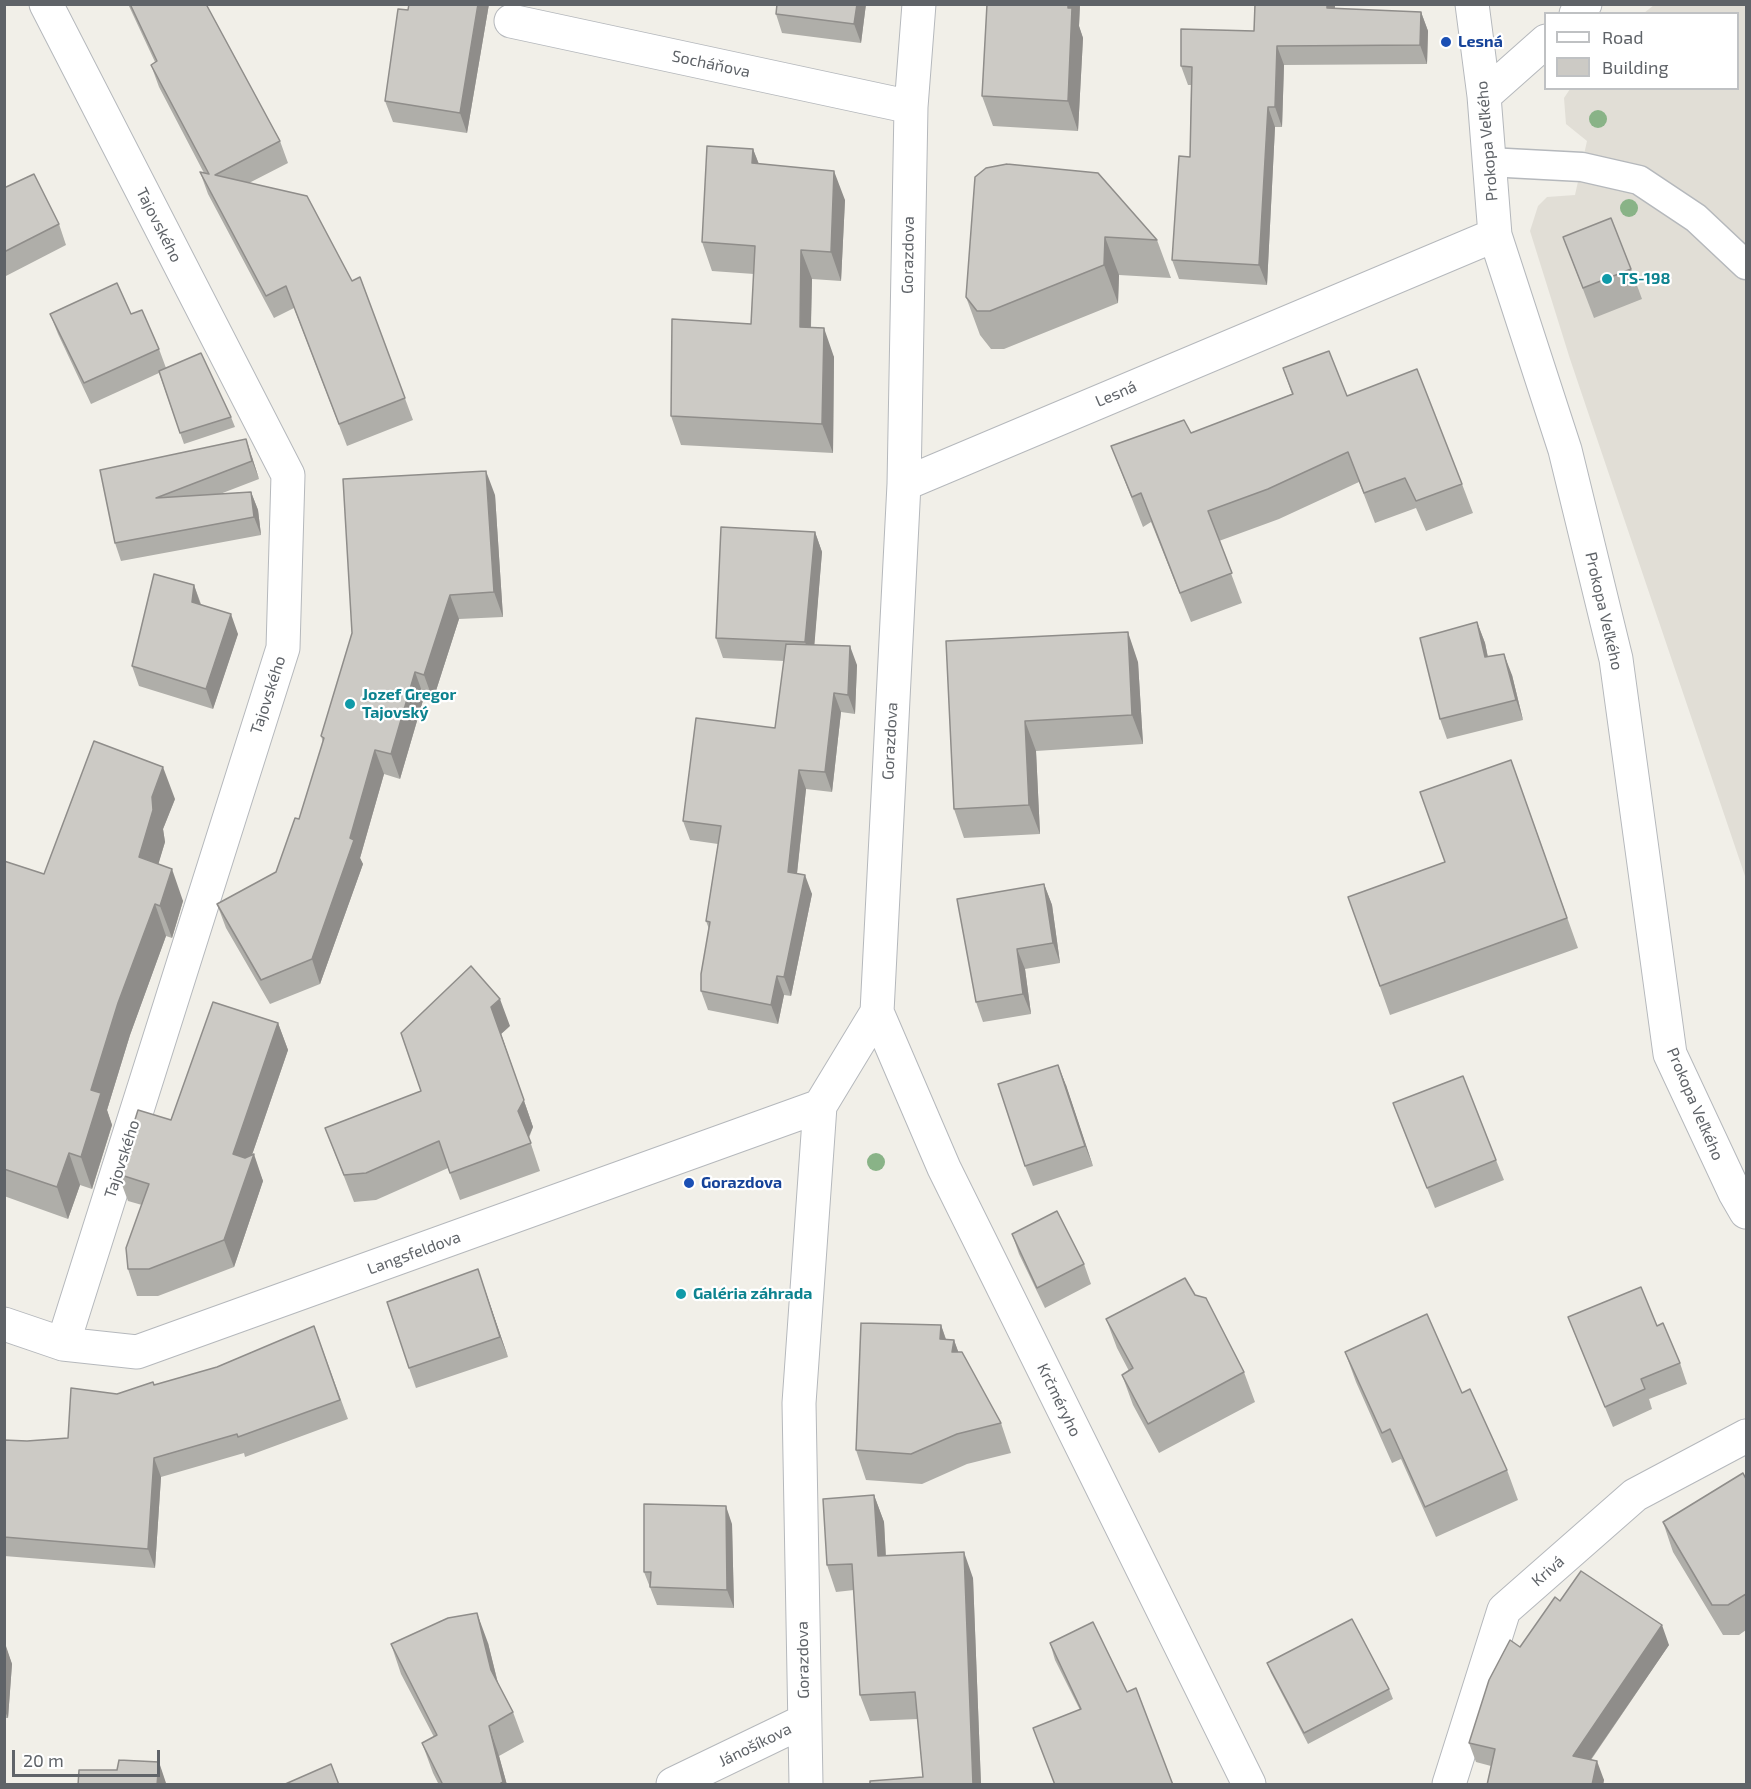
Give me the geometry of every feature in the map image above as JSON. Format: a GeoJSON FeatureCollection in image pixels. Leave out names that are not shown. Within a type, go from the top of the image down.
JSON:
{"type":"FeatureCollection","features":[{"type":"Feature","properties":{"kind":"street","name":"Tajovského"},"geometry":{"type":"LineString","coordinates":[[46,4],[288,475],[284,648],[63,1344]]}},
{"type":"Feature","properties":{"kind":"street","name":"Gorazdova"},"geometry":{"type":"LineString","coordinates":[[806,1785],[799,1403],[820,1106],[877,1012],[904,484],[911,107],[919,4]]}},
{"type":"Feature","properties":{"kind":"street","name":"Prokopa Veľkého"},"geometry":{"type":"LineString","coordinates":[[1472,4],[1484,96],[1495,235],[1565,450],[1616,659],[1670,1054],[1746,1212]]}},
{"type":"Feature","properties":{"kind":"street","name":"Socháňova"},"geometry":{"type":"LineString","coordinates":[[511,21],[911,107]]}},
{"type":"Feature","properties":{"kind":"street"},"geometry":{"type":"LineString","coordinates":[[1484,96],[1544,42]]}},
{"type":"Feature","properties":{"kind":"street","name":"Lesná"},"geometry":{"type":"LineString","coordinates":[[904,484],[1495,235]]}},
{"type":"Feature","properties":{"kind":"street","name":"Krčméryho"},"geometry":{"type":"LineString","coordinates":[[877,1012],[944,1168],[1249,1785]]}},
{"type":"Feature","properties":{"kind":"street","name":"Langsfeldova"},"geometry":{"type":"LineString","coordinates":[[4,1324],[63,1344],[137,1352],[820,1106]]}},
{"type":"Feature","properties":{"kind":"street","name":"Krivá"},"geometry":{"type":"LineString","coordinates":[[1449,1785],[1504,1610],[1635,1495],[1746,1436]]}},
{"type":"Feature","properties":{"kind":"street","name":"Jánošíkova"},"geometry":{"type":"LineString","coordinates":[[673,1785],[804,1721]]}},
{"type":"Feature","properties":{"kind":"lane"},"geometry":{"type":"LineString","coordinates":[[1488,162],[1582,167],[1639,180],[1696,218],[1746,265]]}},
{"type":"Feature","properties":{"kind":"shaded area"},"geometry":{"type":"Polygon","coordinates":[[[1654,5],[1746,5],[1746,879],[1570,359],[1530,231],[1538,206],[1547,197],[1575,195],[1587,141],[1566,124],[1564,98],[1569,90],[1739,90],[1739,12],[1645,12],[1654,5]]]}},
{"type":"Feature","properties":{"kind":"building"},"geometry":{"type":"Polygon","coordinates":[[[130,4],[206,4],[280,141],[215,175],[307,196],[352,281],[360,277],[405,398],[339,424],[286,286],[266,296],[200,172],[209,174],[151,65],[157,61],[130,4]]]}},
{"type":"Feature","properties":{"kind":"building"},"geometry":{"type":"Polygon","coordinates":[[[409,4],[478,4],[460,113],[385,101],[398,9],[408,10],[409,4]]]}},
{"type":"Feature","properties":{"kind":"building"},"geometry":{"type":"Polygon","coordinates":[[[777,4],[857,4],[854,24],[776,14],[777,4]]]}},
{"type":"Feature","properties":{"kind":"building"},"geometry":{"type":"Polygon","coordinates":[[[987,4],[1068,4],[1068,8],[1072,8],[1068,101],[982,96],[987,4]]]}},
{"type":"Feature","properties":{"kind":"building"},"geometry":{"type":"Polygon","coordinates":[[[1255,4],[1327,4],[1327,8],[1421,12],[1420,45],[1277,46],[1275,107],[1268,107],[1259,265],[1172,260],[1179,156],[1190,157],[1192,67],[1181,66],[1181,29],[1254,31],[1255,4]]]}},
{"type":"Feature","properties":{"kind":"building"},"geometry":{"type":"Polygon","coordinates":[[[707,146],[753,149],[752,163],[834,171],[831,252],[801,250],[800,327],[824,328],[822,424],[671,416],[672,319],[751,324],[755,246],[702,242],[707,146]]]}},
{"type":"Feature","properties":{"kind":"building"},"geometry":{"type":"Polygon","coordinates":[[[1007,164],[1098,173],[1157,240],[1105,237],[1104,265],[990,311],[977,311],[966,297],[975,177],[986,168],[1007,164]]]}},
{"type":"Feature","properties":{"kind":"building"},"geometry":{"type":"Polygon","coordinates":[[[34,174],[59,224],[4,252],[4,188],[34,174]]]}},
{"type":"Feature","properties":{"kind":"building"},"geometry":{"type":"Polygon","coordinates":[[[1611,218],[1631,269],[1583,288],[1563,237],[1611,218]]]}},
{"type":"Feature","properties":{"kind":"building"},"geometry":{"type":"Polygon","coordinates":[[[117,283],[131,314],[142,310],[159,349],[84,383],[50,314],[117,283]]]}},
{"type":"Feature","properties":{"kind":"building"},"geometry":{"type":"Polygon","coordinates":[[[1329,351],[1347,396],[1417,369],[1462,484],[1416,501],[1405,478],[1364,493],[1348,452],[1268,489],[1208,511],[1232,573],[1180,593],[1141,493],[1132,497],[1111,446],[1184,420],[1191,433],[1293,394],[1283,368],[1329,351]]]}},
{"type":"Feature","properties":{"kind":"building"},"geometry":{"type":"Polygon","coordinates":[[[201,353],[231,417],[180,433],[159,371],[201,353]]]}},
{"type":"Feature","properties":{"kind":"building"},"geometry":{"type":"Polygon","coordinates":[[[246,439],[252,461],[156,498],[251,492],[254,517],[115,543],[100,470],[246,439]]]}},
{"type":"Feature","properties":{"kind":"building"},"geometry":{"type":"Polygon","coordinates":[[[486,471],[494,592],[450,595],[424,675],[415,672],[391,754],[375,750],[350,838],[354,840],[312,959],[261,980],[217,904],[276,872],[295,818],[299,819],[324,738],[321,736],[352,633],[343,479],[486,471]]]}},
{"type":"Feature","properties":{"kind":"building"},"geometry":{"type":"Polygon","coordinates":[[[721,527],[815,532],[805,642],[716,638],[721,527]]]}},
{"type":"Feature","properties":{"kind":"building"},"geometry":{"type":"Polygon","coordinates":[[[154,574],[194,585],[192,602],[231,614],[206,689],[132,666],[154,574]]]}},
{"type":"Feature","properties":{"kind":"building"},"geometry":{"type":"Polygon","coordinates":[[[1477,622],[1485,657],[1504,654],[1516,700],[1440,719],[1420,638],[1477,622]]]}},
{"type":"Feature","properties":{"kind":"building"},"geometry":{"type":"Polygon","coordinates":[[[1128,632],[1132,715],[1025,721],[1029,805],[954,809],[946,641],[1128,632]]]}},
{"type":"Feature","properties":{"kind":"building"},"geometry":{"type":"Polygon","coordinates":[[[786,644],[850,646],[848,695],[834,693],[825,772],[799,770],[788,872],[805,875],[784,977],[777,976],[771,1005],[701,991],[701,974],[710,922],[706,921],[721,826],[683,821],[696,718],[775,728],[786,644]]]}},
{"type":"Feature","properties":{"kind":"building"},"geometry":{"type":"Polygon","coordinates":[[[94,741],[163,767],[152,797],[153,810],[139,857],[172,869],[160,906],[155,904],[118,1003],[91,1090],[101,1093],[81,1157],[69,1153],[57,1187],[4,1169],[4,861],[44,874],[94,741]]]}},
{"type":"Feature","properties":{"kind":"building"},"geometry":{"type":"Polygon","coordinates":[[[1511,760],[1567,918],[1380,986],[1348,897],[1445,862],[1420,792],[1511,760]]]}},
{"type":"Feature","properties":{"kind":"building"},"geometry":{"type":"Polygon","coordinates":[[[1044,884],[1053,943],[1017,949],[1023,994],[976,1002],[957,899],[1044,884]]]}},
{"type":"Feature","properties":{"kind":"building"},"geometry":{"type":"Polygon","coordinates":[[[471,966],[500,999],[491,1007],[524,1100],[518,1111],[531,1143],[450,1173],[439,1141],[366,1173],[344,1175],[325,1128],[421,1091],[401,1033],[471,966]]]}},
{"type":"Feature","properties":{"kind":"building"},"geometry":{"type":"Polygon","coordinates":[[[213,1002],[278,1023],[233,1154],[245,1158],[254,1154],[224,1240],[149,1269],[128,1269],[126,1248],[149,1184],[118,1174],[138,1110],[171,1120],[213,1002]]]}},
{"type":"Feature","properties":{"kind":"building"},"geometry":{"type":"Polygon","coordinates":[[[1058,1065],[1085,1146],[1025,1166],[998,1084],[1058,1065]]]}},
{"type":"Feature","properties":{"kind":"building"},"geometry":{"type":"Polygon","coordinates":[[[1463,1076],[1496,1160],[1427,1188],[1393,1103],[1463,1076]]]}},
{"type":"Feature","properties":{"kind":"building"},"geometry":{"type":"Polygon","coordinates":[[[1057,1211],[1084,1264],[1037,1288],[1012,1234],[1057,1211]]]}},
{"type":"Feature","properties":{"kind":"building"},"geometry":{"type":"Polygon","coordinates":[[[478,1269],[500,1337],[409,1368],[387,1302],[478,1269]]]}},
{"type":"Feature","properties":{"kind":"building"},"geometry":{"type":"Polygon","coordinates":[[[1185,1278],[1195,1295],[1206,1298],[1244,1372],[1148,1424],[1122,1375],[1133,1368],[1106,1319],[1185,1278]]]}},
{"type":"Feature","properties":{"kind":"building"},"geometry":{"type":"Polygon","coordinates":[[[1641,1287],[1657,1326],[1663,1323],[1680,1363],[1641,1379],[1645,1389],[1605,1407],[1568,1317],[1641,1287]]]}},
{"type":"Feature","properties":{"kind":"building"},"geometry":{"type":"Polygon","coordinates":[[[1427,1314],[1462,1393],[1470,1389],[1507,1470],[1425,1507],[1390,1429],[1382,1433],[1345,1352],[1427,1314]]]}},
{"type":"Feature","properties":{"kind":"building"},"geometry":{"type":"Polygon","coordinates":[[[861,1323],[941,1325],[940,1339],[954,1340],[952,1352],[962,1352],[1001,1423],[957,1434],[911,1454],[856,1450],[861,1323]]]}},
{"type":"Feature","properties":{"kind":"building"},"geometry":{"type":"Polygon","coordinates":[[[314,1326],[340,1400],[238,1437],[237,1434],[154,1458],[148,1549],[4,1537],[4,1440],[68,1438],[71,1388],[117,1394],[153,1382],[154,1385],[217,1367],[314,1326]]]}},
{"type":"Feature","properties":{"kind":"building"},"geometry":{"type":"Polygon","coordinates":[[[1743,1473],[1746,1479],[1746,1594],[1728,1605],[1712,1605],[1663,1522],[1743,1473]]]}},
{"type":"Feature","properties":{"kind":"building"},"geometry":{"type":"Polygon","coordinates":[[[874,1495],[878,1556],[964,1552],[973,1785],[870,1785],[870,1781],[923,1777],[915,1692],[860,1695],[852,1564],[827,1565],[823,1499],[874,1495]]]}},
{"type":"Feature","properties":{"kind":"building"},"geometry":{"type":"Polygon","coordinates":[[[644,1504],[726,1506],[727,1590],[650,1587],[651,1572],[644,1572],[644,1504]]]}},
{"type":"Feature","properties":{"kind":"building"},"geometry":{"type":"Polygon","coordinates":[[[1581,1571],[1662,1625],[1573,1756],[1597,1761],[1592,1785],[1487,1785],[1495,1749],[1469,1743],[1489,1680],[1510,1640],[1520,1647],[1555,1597],[1560,1601],[1581,1571]]]}},
{"type":"Feature","properties":{"kind":"building"},"geometry":{"type":"Polygon","coordinates":[[[477,1613],[491,1670],[513,1712],[489,1726],[503,1782],[498,1785],[443,1785],[422,1743],[437,1735],[391,1644],[448,1618],[477,1613]]]}},
{"type":"Feature","properties":{"kind":"building"},"geometry":{"type":"Polygon","coordinates":[[[1352,1619],[1389,1689],[1304,1733],[1267,1663],[1352,1619]]]}},
{"type":"Feature","properties":{"kind":"building"},"geometry":{"type":"Polygon","coordinates":[[[1093,1622],[1127,1692],[1136,1688],[1173,1785],[1055,1785],[1033,1728],[1081,1709],[1050,1643],[1093,1622]]]}},
{"type":"Feature","properties":{"kind":"building"},"geometry":{"type":"Polygon","coordinates":[[[119,1760],[159,1762],[157,1785],[78,1785],[79,1770],[117,1770],[119,1760]]]}},
{"type":"Feature","properties":{"kind":"building"},"geometry":{"type":"Polygon","coordinates":[[[331,1764],[339,1785],[283,1785],[331,1764]]]}},
{"type":"Feature","properties":{"kind":"place","name":"Lesná"},"geometry":{"type":"Point","coordinates":[1446,42]}},
{"type":"Feature","properties":{"kind":"place","name":"TS-198"},"geometry":{"type":"Point","coordinates":[1607,279]}},
{"type":"Feature","properties":{"kind":"place","name":"Jozef Gregor Tajovský"},"geometry":{"type":"Point","coordinates":[350,704]}},
{"type":"Feature","properties":{"kind":"place","name":"Gorazdova"},"geometry":{"type":"Point","coordinates":[689,1183]}},
{"type":"Feature","properties":{"kind":"place","name":"Galéria záhrada"},"geometry":{"type":"Point","coordinates":[681,1294]}}]}
